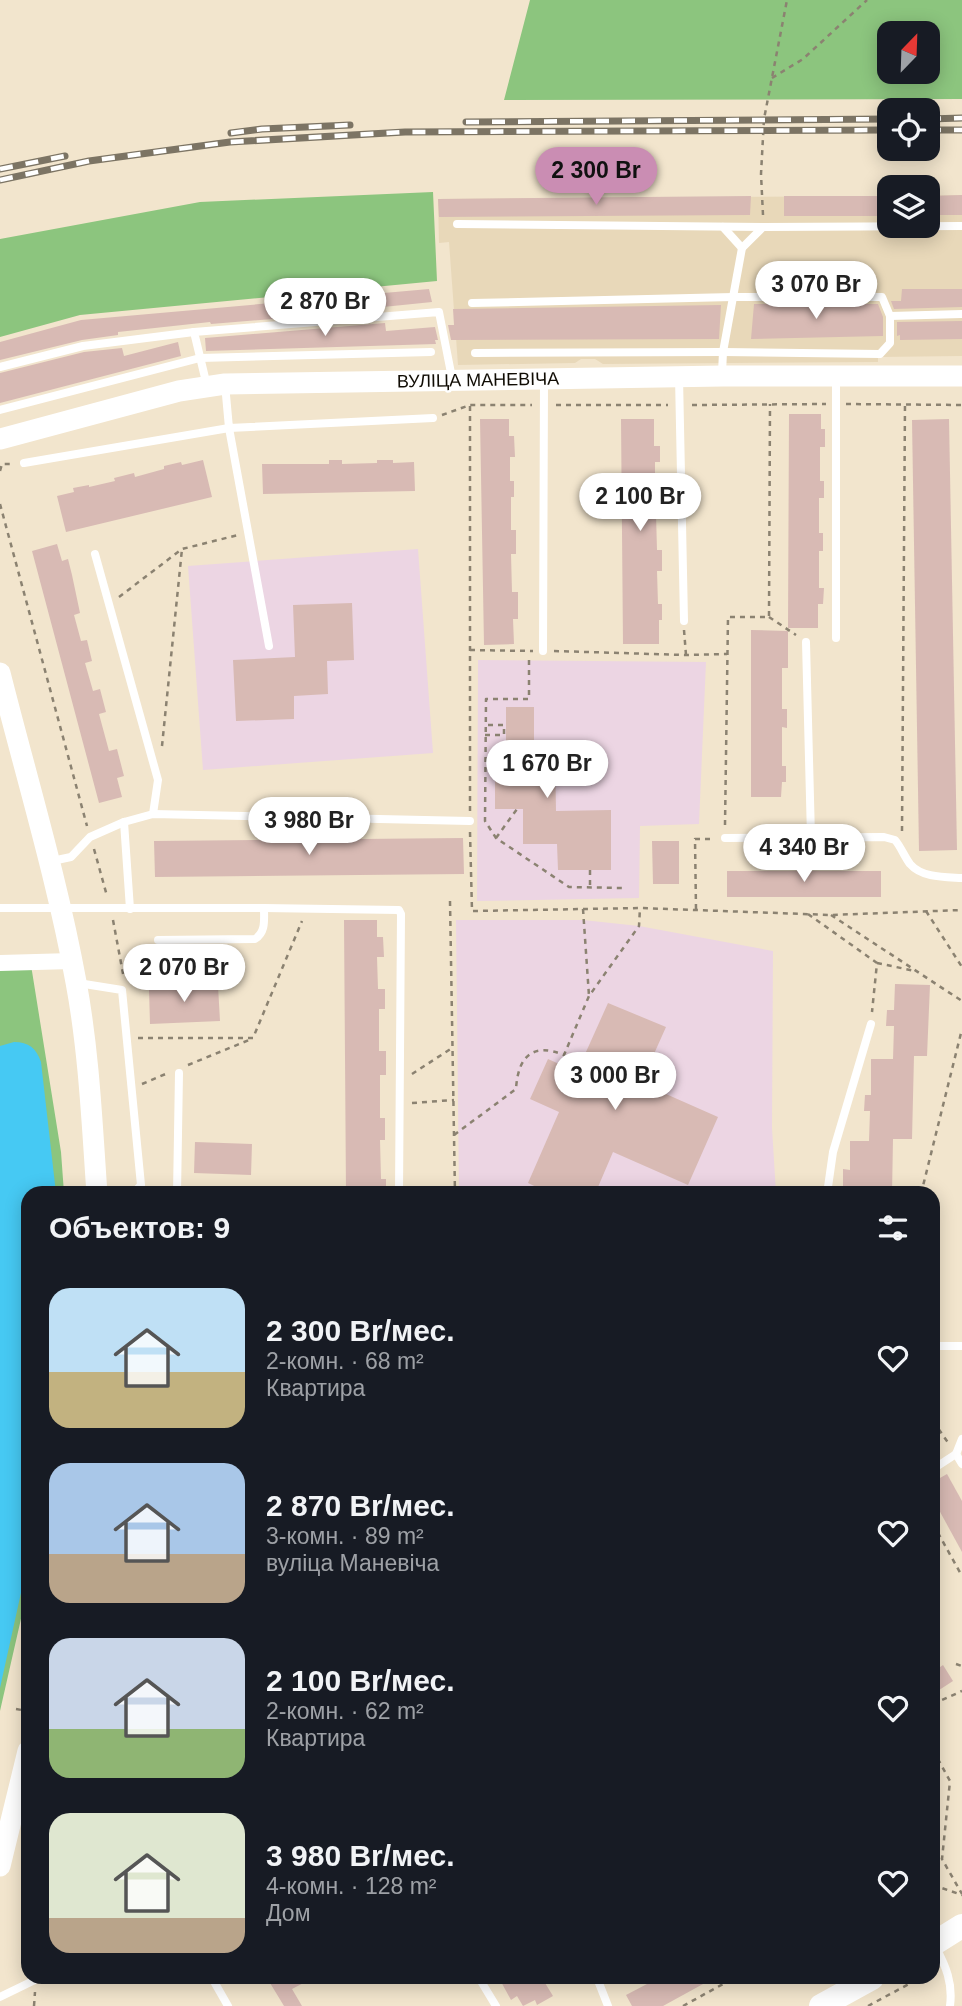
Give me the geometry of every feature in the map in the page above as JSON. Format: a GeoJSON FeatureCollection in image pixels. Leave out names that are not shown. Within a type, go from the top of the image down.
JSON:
{"type":"FeatureCollection","features":[{"type":"Feature","properties":{"kind":"main road"},"geometry":{"type":"LineString","coordinates":[[940,1939],[962,1926]]}},
{"type":"Feature","properties":{"kind":"main road"},"geometry":{"type":"LineString","coordinates":[[821,2006],[861,1984]]}},
{"type":"Feature","properties":{"kind":"street","name":"ВУЛІЦА МАНЕВІЧА"},"geometry":{"type":"LineString","coordinates":[[0,439],[179,391],[216,385],[544,378],[962,376]]}},
{"type":"Feature","properties":{"kind":"street"},"geometry":{"type":"LineString","coordinates":[[0,673],[5,710],[61,908],[72,961],[83,1025],[96,1186]]}},
{"type":"Feature","properties":{"kind":"street"},"geometry":{"type":"LineString","coordinates":[[0,962],[72,961]]}},
{"type":"Feature","properties":{"kind":"street"},"geometry":{"type":"LineString","coordinates":[[0,1866],[3,1836],[21,1775]]}},
{"type":"Feature","properties":{"kind":"lane"},"geometry":{"type":"LineString","coordinates":[[457,224],[962,226]]}},
{"type":"Feature","properties":{"kind":"lane"},"geometry":{"type":"LineString","coordinates":[[723,226],[742,248]]}},
{"type":"Feature","properties":{"kind":"lane"},"geometry":{"type":"LineString","coordinates":[[723,376],[723,352],[742,248],[764,227]]}},
{"type":"Feature","properties":{"kind":"lane"},"geometry":{"type":"LineString","coordinates":[[472,303],[733,297],[882,297],[890,316],[890,344],[880,354],[475,353]]}},
{"type":"Feature","properties":{"kind":"lane"},"geometry":{"type":"LineString","coordinates":[[0,367],[83,346],[194,332],[439,312],[453,380]]}},
{"type":"Feature","properties":{"kind":"lane"},"geometry":{"type":"LineString","coordinates":[[890,316],[962,314]]}},
{"type":"Feature","properties":{"kind":"lane"},"geometry":{"type":"LineString","coordinates":[[194,332],[200,358],[216,385],[229,428],[269,646]]}},
{"type":"Feature","properties":{"kind":"lane"},"geometry":{"type":"LineString","coordinates":[[0,410],[200,358],[431,352]]}},
{"type":"Feature","properties":{"kind":"lane"},"geometry":{"type":"LineString","coordinates":[[679,377],[684,621]]}},
{"type":"Feature","properties":{"kind":"lane"},"geometry":{"type":"LineString","coordinates":[[836,377],[836,638]]}},
{"type":"Feature","properties":{"kind":"lane"},"geometry":{"type":"LineString","coordinates":[[543,651],[544,378]]}},
{"type":"Feature","properties":{"kind":"lane"},"geometry":{"type":"LineString","coordinates":[[24,463],[229,428],[433,418]]}},
{"type":"Feature","properties":{"kind":"lane"},"geometry":{"type":"LineString","coordinates":[[94,554],[158,780],[153,814]]}},
{"type":"Feature","properties":{"kind":"lane"},"geometry":{"type":"LineString","coordinates":[[806,642],[811,837]]}},
{"type":"Feature","properties":{"kind":"lane"},"geometry":{"type":"LineString","coordinates":[[48,862],[71,856],[90,837],[124,822],[153,814],[470,821]]}},
{"type":"Feature","properties":{"kind":"lane"},"geometry":{"type":"LineString","coordinates":[[124,822],[130,909]]}},
{"type":"Feature","properties":{"kind":"lane"},"geometry":{"type":"LineString","coordinates":[[725,838],[884,837],[895,840],[909,864],[919,871],[932,876],[962,878]]}},
{"type":"Feature","properties":{"kind":"lane"},"geometry":{"type":"LineString","coordinates":[[0,908],[394,909],[401,914],[400,1186]]}},
{"type":"Feature","properties":{"kind":"lane"},"geometry":{"type":"LineString","coordinates":[[158,940],[255,939],[261,936],[264,908]]}},
{"type":"Feature","properties":{"kind":"lane"},"geometry":{"type":"LineString","coordinates":[[76,983],[122,990],[140,1186]]}},
{"type":"Feature","properties":{"kind":"lane"},"geometry":{"type":"LineString","coordinates":[[828,1186],[833,1152],[871,1024]]}},
{"type":"Feature","properties":{"kind":"lane"},"geometry":{"type":"LineString","coordinates":[[177,1186],[179,1073]]}},
{"type":"Feature","properties":{"kind":"lane"},"geometry":{"type":"LineString","coordinates":[[940,1346],[962,1346]]}},
{"type":"Feature","properties":{"kind":"lane"},"geometry":{"type":"LineString","coordinates":[[940,1464],[956,1454],[962,1440]]}},
{"type":"Feature","properties":{"kind":"lane"},"geometry":{"type":"LineString","coordinates":[[956,1454],[962,1464]]}},
{"type":"Feature","properties":{"kind":"lane"},"geometry":{"type":"LineString","coordinates":[[940,1956],[949,1973],[950,2006]]}},
{"type":"Feature","properties":{"kind":"lane"},"geometry":{"type":"LineString","coordinates":[[0,1997],[27,1984]]}},
{"type":"Feature","properties":{"kind":"lane"},"geometry":{"type":"LineString","coordinates":[[215,1984],[228,2006]]}},
{"type":"Feature","properties":{"kind":"lane"},"geometry":{"type":"LineString","coordinates":[[483,1984],[496,2006]]}},
{"type":"Feature","properties":{"kind":"lane"},"geometry":{"type":"LineString","coordinates":[[599,1984],[608,2006]]}},
{"type":"Feature","properties":{"kind":"path"},"geometry":{"type":"LineString","coordinates":[[764,227],[761,174],[764,119],[787,0]]}},
{"type":"Feature","properties":{"kind":"path"},"geometry":{"type":"LineString","coordinates":[[772,78],[803,59],[867,0]]}},
{"type":"Feature","properties":{"kind":"path"},"geometry":{"type":"LineString","coordinates":[[769,617],[770,404]]}},
{"type":"Feature","properties":{"kind":"path"},"geometry":{"type":"LineString","coordinates":[[902,849],[905,404]]}},
{"type":"Feature","properties":{"kind":"path"},"geometry":{"type":"LineString","coordinates":[[470,405],[471,911],[640,908],[831,915],[962,910]]}},
{"type":"Feature","properties":{"kind":"path"},"geometry":{"type":"LineString","coordinates":[[433,418],[470,405],[962,405]]}},
{"type":"Feature","properties":{"kind":"path"},"geometry":{"type":"LineString","coordinates":[[0,471],[2,464],[24,463]]}},
{"type":"Feature","properties":{"kind":"path"},"geometry":{"type":"LineString","coordinates":[[108,606],[182,549],[248,532]]}},
{"type":"Feature","properties":{"kind":"path"},"geometry":{"type":"LineString","coordinates":[[158,780],[182,549]]}},
{"type":"Feature","properties":{"kind":"path"},"geometry":{"type":"LineString","coordinates":[[696,910],[695,839],[725,838],[728,617],[769,617],[806,642]]}},
{"type":"Feature","properties":{"kind":"path"},"geometry":{"type":"LineString","coordinates":[[684,621],[686,655]]}},
{"type":"Feature","properties":{"kind":"path"},"geometry":{"type":"LineString","coordinates":[[470,650],[727,654]]}},
{"type":"Feature","properties":{"kind":"path"},"geometry":{"type":"LineString","coordinates":[[529,660],[529,699],[486,699],[485,821],[496,838],[569,887],[622,888]]}},
{"type":"Feature","properties":{"kind":"path"},"geometry":{"type":"LineString","coordinates":[[485,735],[504,735],[504,725],[486,725]]}},
{"type":"Feature","properties":{"kind":"path"},"geometry":{"type":"LineString","coordinates":[[496,838],[517,809]]}},
{"type":"Feature","properties":{"kind":"path"},"geometry":{"type":"LineString","coordinates":[[590,870],[590,888]]}},
{"type":"Feature","properties":{"kind":"path"},"geometry":{"type":"LineString","coordinates":[[450,901],[455,1186]]}},
{"type":"Feature","properties":{"kind":"path"},"geometry":{"type":"LineString","coordinates":[[142,1084],[253,1038],[308,908]]}},
{"type":"Feature","properties":{"kind":"path"},"geometry":{"type":"LineString","coordinates":[[454,1135],[516,1089],[517,1068],[531,1054],[549,1049],[564,1055],[589,996],[639,926],[640,908]]}},
{"type":"Feature","properties":{"kind":"path"},"geometry":{"type":"LineString","coordinates":[[583,909],[589,996]]}},
{"type":"Feature","properties":{"kind":"path"},"geometry":{"type":"LineString","coordinates":[[926,911],[962,967]]}},
{"type":"Feature","properties":{"kind":"path"},"geometry":{"type":"LineString","coordinates":[[808,914],[877,964],[916,971]]}},
{"type":"Feature","properties":{"kind":"path"},"geometry":{"type":"LineString","coordinates":[[831,915],[962,1001]]}},
{"type":"Feature","properties":{"kind":"path"},"geometry":{"type":"LineString","coordinates":[[871,1024],[877,964]]}},
{"type":"Feature","properties":{"kind":"path"},"geometry":{"type":"LineString","coordinates":[[923,1186],[962,1028]]}},
{"type":"Feature","properties":{"kind":"path"},"geometry":{"type":"LineString","coordinates":[[135,1038],[253,1038]]}},
{"type":"Feature","properties":{"kind":"path"},"geometry":{"type":"LineString","coordinates":[[400,1081],[452,1048]]}},
{"type":"Feature","properties":{"kind":"path"},"geometry":{"type":"LineString","coordinates":[[400,1103],[454,1100]]}},
{"type":"Feature","properties":{"kind":"path"},"geometry":{"type":"LineString","coordinates":[[940,1431],[956,1454]]}},
{"type":"Feature","properties":{"kind":"path"},"geometry":{"type":"LineString","coordinates":[[940,1537],[962,1576]]}},
{"type":"Feature","properties":{"kind":"path"},"geometry":{"type":"LineString","coordinates":[[956,1664],[962,1666]]}},
{"type":"Feature","properties":{"kind":"path"},"geometry":{"type":"LineString","coordinates":[[940,1701],[962,1691]]}},
{"type":"Feature","properties":{"kind":"path"},"geometry":{"type":"LineString","coordinates":[[16,1709],[21,1710]]}},
{"type":"Feature","properties":{"kind":"path"},"geometry":{"type":"LineString","coordinates":[[940,1763],[950,1782],[942,1859],[962,1894]]}},
{"type":"Feature","properties":{"kind":"path"},"geometry":{"type":"LineString","coordinates":[[940,1887],[962,1894]]}},
{"type":"Feature","properties":{"kind":"path"},"geometry":{"type":"LineString","coordinates":[[683,2006],[723,1984]]}},
{"type":"Feature","properties":{"kind":"path"},"geometry":{"type":"LineString","coordinates":[[868,2006],[909,1984]]}},
{"type":"Feature","properties":{"kind":"shaded area"},"geometry":{"type":"Polygon","coordinates":[[[962,195],[962,356],[878,357],[878,362],[603,364],[595,359],[581,359],[575,363],[458,365],[449,242],[439,243],[438,199],[877,196],[877,238],[940,238],[940,196],[962,195]]]}},
{"type":"Feature","properties":{"kind":"shaded area"},"geometry":{"type":"Polygon","coordinates":[[[418,549],[433,753],[203,770],[188,566],[418,549]]]}},
{"type":"Feature","properties":{"kind":"shaded area"},"geometry":{"type":"Polygon","coordinates":[[[478,660],[706,662],[699,824],[640,826],[639,898],[477,901],[478,660]]]}},
{"type":"Feature","properties":{"kind":"shaded area"},"geometry":{"type":"Polygon","coordinates":[[[456,920],[583,920],[639,926],[773,951],[772,1128],[776,1186],[459,1186],[456,920]]]}},
{"type":"Feature","properties":{"kind":"green space"},"geometry":{"type":"Polygon","coordinates":[[[530,0],[962,0],[962,99],[504,100],[530,0]]]}},
{"type":"Feature","properties":{"kind":"green space"},"geometry":{"type":"Polygon","coordinates":[[[433,192],[437,281],[80,315],[0,337],[0,239],[200,202],[433,192]]]}},
{"type":"Feature","properties":{"kind":"green space"},"geometry":{"type":"Polygon","coordinates":[[[31,965],[61,1152],[63,1186],[21,1186],[21,1619],[0,1711],[0,967],[31,965]]]}},
{"type":"Feature","properties":{"kind":"water"},"geometry":{"type":"Polygon","coordinates":[[[14,1042],[24,1043],[37,1053],[41,1062],[55,1186],[21,1186],[21,1593],[0,1688],[0,1046],[14,1042]]]}},
{"type":"Feature","properties":{"kind":"building"},"geometry":{"type":"Polygon","coordinates":[[[962,195],[962,215],[940,215],[940,196],[962,195]]]}},
{"type":"Feature","properties":{"kind":"building"},"geometry":{"type":"Polygon","coordinates":[[[751,196],[750,215],[439,217],[438,199],[751,196]]]}},
{"type":"Feature","properties":{"kind":"building"},"geometry":{"type":"Polygon","coordinates":[[[784,196],[877,196],[877,216],[784,216],[784,196]]]}},
{"type":"Feature","properties":{"kind":"building"},"geometry":{"type":"Polygon","coordinates":[[[429,289],[432,302],[383,307],[384,310],[210,322],[118,332],[118,335],[82,340],[0,360],[0,342],[81,320],[429,289]]]}},
{"type":"Feature","properties":{"kind":"building"},"geometry":{"type":"Polygon","coordinates":[[[902,289],[962,289],[962,307],[894,309],[891,301],[901,301],[902,289]]]}},
{"type":"Feature","properties":{"kind":"building"},"geometry":{"type":"Polygon","coordinates":[[[754,304],[878,304],[883,317],[883,336],[751,339],[754,304]]]}},
{"type":"Feature","properties":{"kind":"building"},"geometry":{"type":"Polygon","coordinates":[[[721,305],[719,339],[451,340],[448,325],[454,325],[453,309],[721,305]]]}},
{"type":"Feature","properties":{"kind":"building"},"geometry":{"type":"Polygon","coordinates":[[[962,321],[962,339],[900,340],[900,335],[897,336],[897,322],[962,321]]]}},
{"type":"Feature","properties":{"kind":"building"},"geometry":{"type":"Polygon","coordinates":[[[385,323],[386,331],[435,327],[438,340],[435,340],[436,344],[206,351],[205,338],[385,323]]]}},
{"type":"Feature","properties":{"kind":"building"},"geometry":{"type":"Polygon","coordinates":[[[178,342],[181,356],[0,403],[0,373],[84,352],[122,348],[124,356],[178,342]]]}},
{"type":"Feature","properties":{"kind":"building"},"geometry":{"type":"Polygon","coordinates":[[[789,414],[821,414],[821,429],[825,429],[825,447],[820,447],[820,481],[824,481],[824,498],[819,498],[819,533],[823,533],[823,551],[819,551],[819,588],[824,588],[823,604],[818,604],[818,628],[788,628],[789,414]]]}},
{"type":"Feature","properties":{"kind":"building"},"geometry":{"type":"Polygon","coordinates":[[[480,419],[509,419],[509,436],[514,436],[515,457],[510,457],[510,481],[514,481],[511,530],[516,530],[516,554],[511,554],[512,592],[518,592],[518,619],[513,619],[514,644],[484,645],[480,419]]]}},
{"type":"Feature","properties":{"kind":"building"},"geometry":{"type":"Polygon","coordinates":[[[621,419],[654,419],[654,446],[660,446],[660,462],[655,462],[655,490],[661,490],[662,514],[656,514],[657,550],[662,550],[662,571],[657,571],[658,604],[662,604],[659,644],[623,644],[621,419]]]}},
{"type":"Feature","properties":{"kind":"building"},"geometry":{"type":"Polygon","coordinates":[[[949,419],[957,850],[919,851],[912,420],[949,419]]]}},
{"type":"Feature","properties":{"kind":"building"},"geometry":{"type":"Polygon","coordinates":[[[203,460],[212,497],[66,532],[57,496],[74,492],[73,488],[115,481],[114,478],[134,473],[135,477],[181,462],[182,465],[203,460]]]}},
{"type":"Feature","properties":{"kind":"building"},"geometry":{"type":"Polygon","coordinates":[[[329,460],[342,460],[342,464],[377,463],[377,460],[393,460],[393,463],[414,462],[415,491],[263,494],[262,464],[329,464],[329,460]]]}},
{"type":"Feature","properties":{"kind":"building"},"geometry":{"type":"Polygon","coordinates":[[[57,544],[62,561],[68,559],[80,613],[74,615],[81,641],[87,640],[92,661],[85,663],[93,691],[100,689],[106,712],[99,714],[109,751],[117,749],[124,776],[117,778],[122,797],[99,803],[32,551],[57,544]]]}},
{"type":"Feature","properties":{"kind":"building"},"geometry":{"type":"Polygon","coordinates":[[[352,603],[354,660],[327,661],[328,694],[294,696],[294,719],[236,721],[233,660],[295,657],[293,605],[352,603]]]}},
{"type":"Feature","properties":{"kind":"building"},"geometry":{"type":"Polygon","coordinates":[[[751,630],[788,631],[788,668],[782,668],[782,709],[787,709],[787,728],[782,727],[782,766],[786,766],[786,782],[782,782],[781,797],[751,797],[751,630]]]}},
{"type":"Feature","properties":{"kind":"building"},"geometry":{"type":"Polygon","coordinates":[[[506,707],[534,707],[534,750],[555,749],[556,811],[611,810],[611,870],[558,870],[557,844],[523,844],[523,809],[495,809],[495,754],[506,754],[506,707]]]}},
{"type":"Feature","properties":{"kind":"building"},"geometry":{"type":"Polygon","coordinates":[[[463,838],[464,874],[155,877],[154,841],[463,838]]]}},
{"type":"Feature","properties":{"kind":"building"},"geometry":{"type":"Polygon","coordinates":[[[652,841],[679,841],[679,884],[653,884],[652,841]]]}},
{"type":"Feature","properties":{"kind":"building"},"geometry":{"type":"Polygon","coordinates":[[[727,871],[881,871],[881,897],[727,897],[727,871]]]}},
{"type":"Feature","properties":{"kind":"building"},"geometry":{"type":"Polygon","coordinates":[[[344,920],[377,920],[377,937],[383,937],[384,957],[377,957],[378,989],[385,989],[385,1009],[379,1009],[379,1051],[386,1051],[386,1075],[380,1075],[380,1118],[385,1118],[385,1140],[380,1140],[381,1179],[386,1179],[386,1186],[346,1186],[344,920]]]}},
{"type":"Feature","properties":{"kind":"building"},"geometry":{"type":"Polygon","coordinates":[[[185,982],[185,987],[218,986],[220,1021],[150,1024],[149,989],[169,988],[169,983],[185,982]]]}},
{"type":"Feature","properties":{"kind":"building"},"geometry":{"type":"Polygon","coordinates":[[[895,984],[930,985],[927,1056],[914,1056],[912,1139],[893,1139],[892,1186],[843,1186],[843,1169],[850,1170],[850,1141],[869,1141],[870,1111],[864,1111],[865,1095],[871,1095],[871,1059],[893,1059],[894,1026],[886,1026],[887,1010],[894,1010],[895,984]]]}},
{"type":"Feature","properties":{"kind":"building"},"geometry":{"type":"Polygon","coordinates":[[[608,1003],[666,1027],[641,1083],[718,1117],[688,1185],[613,1152],[598,1186],[534,1186],[528,1183],[559,1112],[530,1099],[548,1059],[577,1072],[608,1003]]]}},
{"type":"Feature","properties":{"kind":"building"},"geometry":{"type":"Polygon","coordinates":[[[195,1142],[252,1144],[251,1175],[194,1173],[195,1142]]]}},
{"type":"Feature","properties":{"kind":"building"},"geometry":{"type":"Polygon","coordinates":[[[947,1474],[962,1501],[962,1552],[940,1512],[940,1478],[947,1474]]]}},
{"type":"Feature","properties":{"kind":"building"},"geometry":{"type":"Polygon","coordinates":[[[943,1665],[953,1681],[940,1689],[940,1667],[943,1665]]]}},
{"type":"Feature","properties":{"kind":"building"},"geometry":{"type":"Polygon","coordinates":[[[271,1984],[302,1984],[292,1989],[302,2006],[284,2006],[271,1984]]]}},
{"type":"Feature","properties":{"kind":"building"},"geometry":{"type":"Polygon","coordinates":[[[502,1984],[546,1984],[553,1996],[537,2005],[535,2000],[523,2006],[517,1996],[511,2000],[502,1984]]]}},
{"type":"Feature","properties":{"kind":"building"},"geometry":{"type":"Polygon","coordinates":[[[647,1984],[703,1984],[663,2006],[632,2006],[626,1995],[647,1984]]]}},
{"type":"Feature","properties":{"kind":"railway"},"geometry":{"type":"LineString","coordinates":[[940,119],[962,118]]}},
{"type":"Feature","properties":{"kind":"railway"},"geometry":{"type":"LineString","coordinates":[[466,122],[877,119]]}},
{"type":"Feature","properties":{"kind":"railway"},"geometry":{"type":"LineString","coordinates":[[231,133],[350,125]]}},
{"type":"Feature","properties":{"kind":"railway"},"geometry":{"type":"LineString","coordinates":[[0,180],[89,161],[230,142],[405,132],[877,130]]}},
{"type":"Feature","properties":{"kind":"railway"},"geometry":{"type":"LineString","coordinates":[[940,130],[962,130]]}},
{"type":"Feature","properties":{"kind":"railway"},"geometry":{"type":"LineString","coordinates":[[0,169],[65,156]]}}]}
